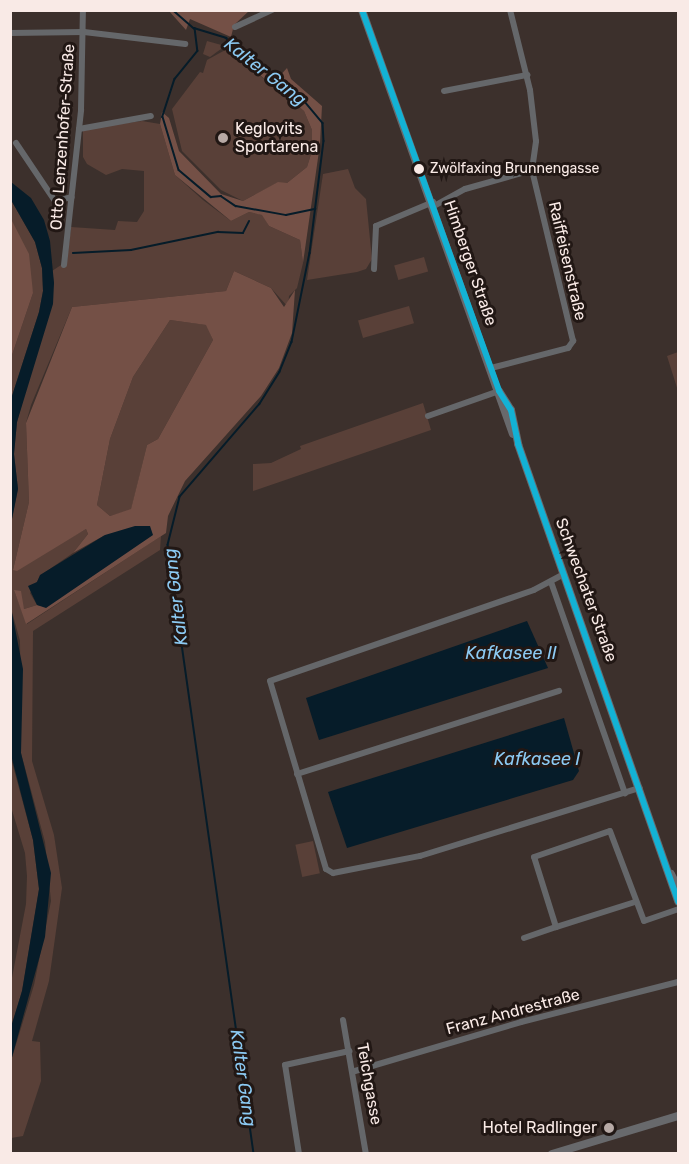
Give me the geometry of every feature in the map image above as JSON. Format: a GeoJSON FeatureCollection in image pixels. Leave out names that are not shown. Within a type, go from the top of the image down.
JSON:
{"type":"FeatureCollection","features":[{"type":"Feature","properties":{"kind":"main road","name":"Himberger Straße"},"geometry":{"type":"LineString","coordinates":[[362,10],[434,204],[499,391]]}},
{"type":"Feature","properties":{"kind":"main road","name":"Schwechater Straße"},"geometry":{"type":"LineString","coordinates":[[499,391],[511,410],[518,444],[668,869],[678,888]]}},
{"type":"Feature","properties":{"kind":"main road","name":"Schwechater Straße"},"geometry":{"type":"LineString","coordinates":[[668,869],[671,889],[678,902]]}},
{"type":"Feature","properties":{"kind":"main road"},"geometry":{"type":"LineString","coordinates":[[552,1154],[678,1116]]}},
{"type":"Feature","properties":{"kind":"street","name":"Otto Lenzenhofer-Straße"},"geometry":{"type":"LineString","coordinates":[[64,266],[79,129],[83,10]]}},
{"type":"Feature","properties":{"kind":"street"},"geometry":{"type":"LineString","coordinates":[[235,27],[272,10]]}},
{"type":"Feature","properties":{"kind":"street","name":"Raiffeisenstraße"},"geometry":{"type":"LineString","coordinates":[[491,368],[571,346],[532,170],[536,141],[526,75],[510,10]]}},
{"type":"Feature","properties":{"kind":"street"},"geometry":{"type":"LineString","coordinates":[[10,33],[84,32],[185,44]]}},
{"type":"Feature","properties":{"kind":"street"},"geometry":{"type":"LineString","coordinates":[[444,91],[526,75]]}},
{"type":"Feature","properties":{"kind":"street"},"geometry":{"type":"LineString","coordinates":[[79,129],[151,117]]}},
{"type":"Feature","properties":{"kind":"street"},"geometry":{"type":"LineString","coordinates":[[16,143],[55,201],[72,197]]}},
{"type":"Feature","properties":{"kind":"street"},"geometry":{"type":"LineString","coordinates":[[374,269],[376,226],[434,204],[465,189],[532,170]]}},
{"type":"Feature","properties":{"kind":"street"},"geometry":{"type":"LineString","coordinates":[[428,416],[499,391]]}},
{"type":"Feature","properties":{"kind":"street"},"geometry":{"type":"LineString","coordinates":[[564,574],[550,582],[270,681],[326,869],[333,873],[420,856],[640,788]]}},
{"type":"Feature","properties":{"kind":"street"},"geometry":{"type":"LineString","coordinates":[[550,582],[625,793]]}},
{"type":"Feature","properties":{"kind":"street"},"geometry":{"type":"LineString","coordinates":[[297,774],[559,691]]}},
{"type":"Feature","properties":{"kind":"street"},"geometry":{"type":"LineString","coordinates":[[556,927],[534,857],[610,831],[644,921],[678,909]]}},
{"type":"Feature","properties":{"kind":"street"},"geometry":{"type":"LineString","coordinates":[[524,938],[635,902]]}},
{"type":"Feature","properties":{"kind":"street","name":"Franz Andrestraße"},"geometry":{"type":"LineString","coordinates":[[355,1071],[521,1022],[678,982]]}},
{"type":"Feature","properties":{"kind":"street","name":"Teichgasse"},"geometry":{"type":"LineString","coordinates":[[343,1020],[355,1071],[366,1154]]}},
{"type":"Feature","properties":{"kind":"street"},"geometry":{"type":"LineString","coordinates":[[299,1154],[285,1065],[350,1051]]}},
{"type":"Feature","properties":{"kind":"shaded area"},"geometry":{"type":"Polygon","coordinates":[[[169,11],[249,11],[234,25],[231,37],[190,19],[186,30],[169,11]]]}},
{"type":"Feature","properties":{"kind":"shaded area"},"geometry":{"type":"Polygon","coordinates":[[[207,41],[225,46],[210,57],[203,54],[207,41]]]}},
{"type":"Feature","properties":{"kind":"shaded area"},"geometry":{"type":"Polygon","coordinates":[[[233,46],[276,80],[287,68],[291,79],[322,106],[320,144],[303,263],[300,240],[269,226],[262,215],[249,212],[231,221],[175,175],[160,124],[162,112],[169,118],[179,151],[221,194],[243,201],[278,182],[287,183],[307,167],[312,151],[312,130],[304,111],[229,50],[233,46]]]}},
{"type":"Feature","properties":{"kind":"shaded area"},"geometry":{"type":"Polygon","coordinates":[[[227,49],[304,111],[312,130],[312,151],[307,167],[287,183],[277,183],[243,201],[221,190],[182,151],[172,109],[200,72],[203,73],[207,60],[227,49]]]}},
{"type":"Feature","properties":{"kind":"shaded area"},"geometry":{"type":"Polygon","coordinates":[[[142,121],[160,124],[175,175],[203,200],[231,221],[249,212],[263,215],[269,226],[300,240],[303,263],[297,288],[289,296],[288,307],[271,288],[234,271],[226,291],[72,307],[31,405],[26,423],[29,502],[13,570],[86,529],[88,534],[73,553],[41,575],[30,593],[37,605],[24,609],[14,590],[27,624],[161,536],[160,550],[33,631],[32,761],[54,835],[62,888],[49,981],[32,1041],[40,1042],[41,1081],[23,1136],[11,1138],[11,1061],[34,985],[51,901],[45,842],[21,753],[20,641],[11,608],[11,524],[18,489],[14,454],[17,422],[54,283],[52,271],[67,261],[71,227],[115,230],[118,221],[137,222],[144,211],[144,171],[122,169],[106,175],[87,164],[83,157],[83,129],[142,121]]]}},
{"type":"Feature","properties":{"kind":"shaded area"},"geometry":{"type":"Polygon","coordinates":[[[348,169],[355,188],[366,199],[372,259],[366,269],[357,272],[307,280],[323,174],[348,169]]]}},
{"type":"Feature","properties":{"kind":"shaded area"},"geometry":{"type":"Polygon","coordinates":[[[11,200],[35,242],[42,268],[43,291],[39,312],[11,399],[11,358],[33,293],[11,219],[11,200]]]}},
{"type":"Feature","properties":{"kind":"shaded area"},"geometry":{"type":"Polygon","coordinates":[[[11,219],[29,254],[33,293],[11,358],[11,219]]]}},
{"type":"Feature","properties":{"kind":"shaded area"},"geometry":{"type":"Polygon","coordinates":[[[424,257],[428,271],[398,280],[394,266],[424,257]]]}},
{"type":"Feature","properties":{"kind":"shaded area"},"geometry":{"type":"Polygon","coordinates":[[[234,271],[271,288],[284,307],[295,290],[292,333],[279,368],[261,396],[185,481],[168,516],[166,533],[26,624],[14,590],[21,591],[24,609],[37,605],[46,607],[105,535],[73,553],[88,534],[86,529],[17,571],[13,570],[29,502],[26,423],[72,307],[226,291],[234,271]],[[170,320],[133,377],[110,439],[97,505],[110,516],[131,509],[147,445],[158,439],[213,340],[206,325],[170,320]]]}},
{"type":"Feature","properties":{"kind":"shaded area"},"geometry":{"type":"Polygon","coordinates":[[[409,306],[414,323],[363,338],[358,321],[409,306]]]}},
{"type":"Feature","properties":{"kind":"shaded area"},"geometry":{"type":"Polygon","coordinates":[[[170,320],[207,325],[213,340],[158,439],[147,445],[131,510],[110,516],[97,505],[110,439],[133,377],[170,320]]]}},
{"type":"Feature","properties":{"kind":"shaded area"},"geometry":{"type":"Polygon","coordinates":[[[678,352],[678,391],[667,356],[678,352]]]}},
{"type":"Feature","properties":{"kind":"shaded area"},"geometry":{"type":"Polygon","coordinates":[[[423,403],[431,430],[253,491],[253,464],[271,463],[301,449],[300,446],[423,403]]]}},
{"type":"Feature","properties":{"kind":"shaded area"},"geometry":{"type":"Polygon","coordinates":[[[10,755],[33,840],[39,889],[22,991],[11,1027],[11,983],[26,904],[27,876],[25,853],[11,807],[10,755]]]}},
{"type":"Feature","properties":{"kind":"shaded area"},"geometry":{"type":"Polygon","coordinates":[[[313,841],[320,873],[302,877],[295,845],[313,841]]]}},
{"type":"Feature","properties":{"kind":"water"},"geometry":{"type":"Polygon","coordinates":[[[11,182],[31,198],[44,220],[50,241],[54,283],[53,304],[17,422],[14,454],[18,489],[11,524],[11,399],[39,312],[43,291],[42,268],[35,242],[11,200],[11,182]]]}},
{"type":"Feature","properties":{"kind":"water"},"geometry":{"type":"Polygon","coordinates":[[[135,526],[150,526],[153,535],[46,608],[37,605],[28,586],[37,582],[40,575],[105,535],[135,526]]]}},
{"type":"Feature","properties":{"kind":"water"},"geometry":{"type":"Polygon","coordinates":[[[11,608],[23,669],[21,753],[51,873],[45,937],[11,1061],[11,1027],[22,991],[39,889],[33,840],[11,755],[11,608]]]}},
{"type":"Feature","properties":{"kind":"water","name":"Kafkasee II"},"geometry":{"type":"Polygon","coordinates":[[[527,621],[548,668],[319,740],[306,698],[527,621]]]}},
{"type":"Feature","properties":{"kind":"water","name":"Kafkasee I"},"geometry":{"type":"Polygon","coordinates":[[[564,718],[579,771],[573,780],[347,848],[328,792],[564,718]]]}},
{"type":"Feature","properties":{"kind":"waterway","name":"Kalter Gang"},"geometry":{"type":"LineString","coordinates":[[173,10],[194,28],[226,38],[301,97],[323,123],[324,141],[310,253],[292,342],[280,372],[260,404],[180,497],[168,545],[254,1154]]}},
{"type":"Feature","properties":{"kind":"waterway"},"geometry":{"type":"LineString","coordinates":[[195,28],[198,51],[175,79],[163,117],[179,170],[211,197],[221,196],[236,206],[286,215],[315,209]]}},
{"type":"Feature","properties":{"kind":"waterway"},"geometry":{"type":"LineString","coordinates":[[73,253],[131,250],[218,232],[243,233],[249,221]]}},
{"type":"Feature","properties":{"kind":"transit line"},"geometry":{"type":"LineString","coordinates":[[362,10],[499,391],[511,410],[518,444],[678,902]]}},
{"type":"Feature","properties":{"kind":"place","name":"Keglovits Sportarena"},"geometry":{"type":"Point","coordinates":[223,138]}},
{"type":"Feature","properties":{"kind":"place","name":"Zwölfaxing Brunnengasse"},"geometry":{"type":"Point","coordinates":[419,169]}},
{"type":"Feature","properties":{"kind":"place","name":"Hotel Radlinger"},"geometry":{"type":"Point","coordinates":[609,1128]}}]}
